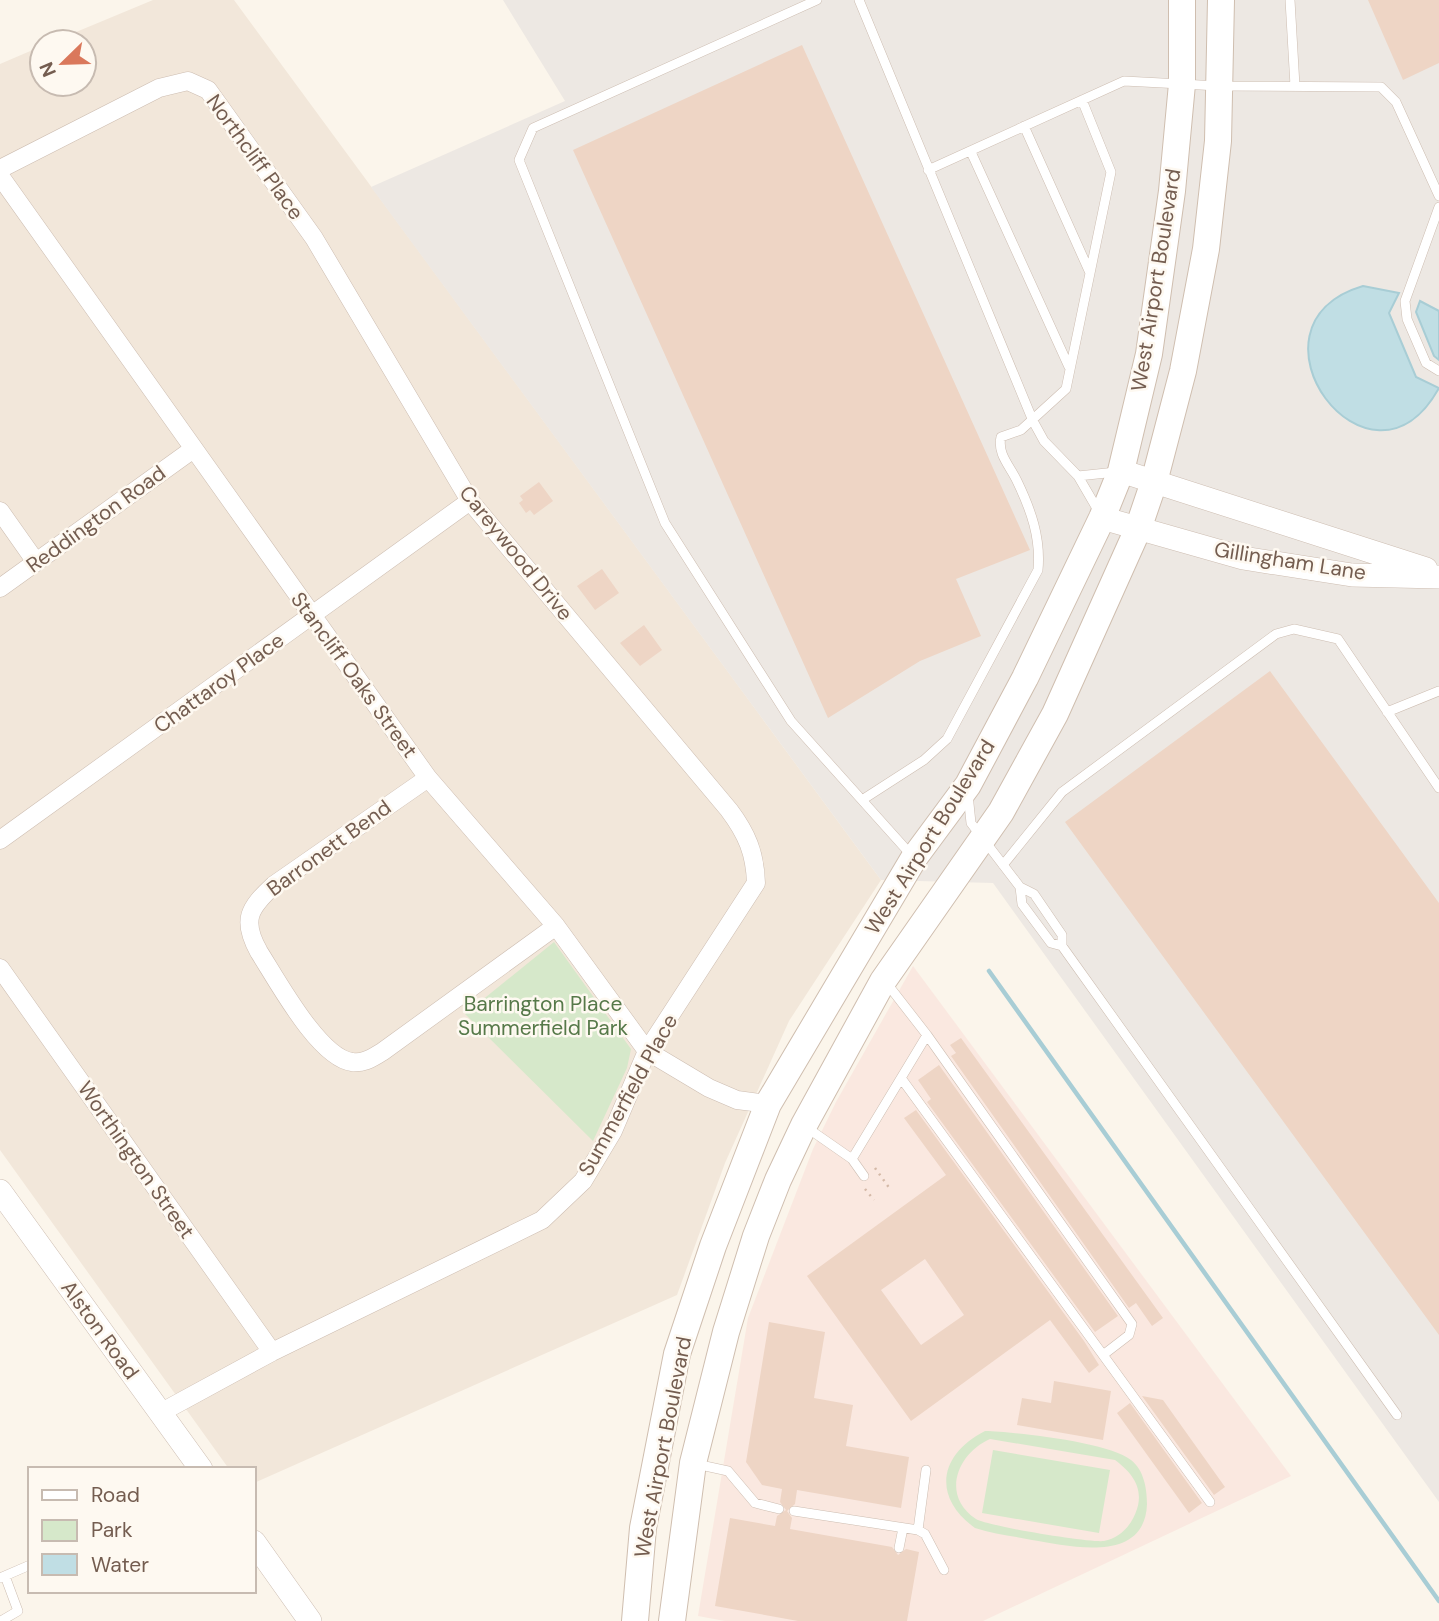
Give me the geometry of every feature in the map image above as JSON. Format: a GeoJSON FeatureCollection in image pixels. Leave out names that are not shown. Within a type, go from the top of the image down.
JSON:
{"type":"FeatureCollection","features":[{"type":"Feature","properties":{"kind":"main road","name":"West Airport Boulevard"},"geometry":{"type":"LineString","coordinates":[[635,1621],[643,1528],[677,1354],[713,1246],[768,1104],[914,858],[968,786],[1025,678],[1102,518],[1121,471],[1149,354],[1172,191],[1182,83],[1182,0]]}},
{"type":"Feature","properties":{"kind":"main road","name":"West Airport Boulevard"},"geometry":{"type":"LineString","coordinates":[[672,1621],[692,1463],[726,1332],[756,1236],[804,1125],[884,979],[1002,812],[1055,714],[1139,529],[1183,371],[1206,249],[1218,141],[1221,0]]}},
{"type":"Feature","properties":{"kind":"main road"},"geometry":{"type":"LineString","coordinates":[[853,960],[884,979]]}},
{"type":"Feature","properties":{"kind":"main road"},"geometry":{"type":"LineString","coordinates":[[768,1104],[804,1125]]}},
{"type":"Feature","properties":{"kind":"main road"},"geometry":{"type":"LineString","coordinates":[[657,1455],[692,1463]]}},
{"type":"Feature","properties":{"kind":"street","name":"Northcliff Place"},"geometry":{"type":"LineString","coordinates":[[0,169],[159,88],[188,81],[208,90],[314,238]]}},
{"type":"Feature","properties":{"kind":"street","name":"Stancliff Oaks Street"},"geometry":{"type":"LineString","coordinates":[[0,176],[192,450],[428,778],[556,926],[647,1051],[709,1088],[737,1100],[768,1104]]}},
{"type":"Feature","properties":{"kind":"street","name":"Careywood Drive"},"geometry":{"type":"LineString","coordinates":[[314,238],[470,501],[729,810]]}},
{"type":"Feature","properties":{"kind":"street","name":"Reddington Road"},"geometry":{"type":"LineString","coordinates":[[0,587],[192,450]]}},
{"type":"Feature","properties":{"kind":"street","name":"Gillingham Lane"},"geometry":{"type":"LineString","coordinates":[[1121,471],[1439,575]]}},
{"type":"Feature","properties":{"kind":"street","name":"Chattaroy Place"},"geometry":{"type":"LineString","coordinates":[[0,840],[470,501]]}},
{"type":"Feature","properties":{"kind":"street"},"geometry":{"type":"LineString","coordinates":[[0,511],[36,562]]}},
{"type":"Feature","properties":{"kind":"street","name":"Gillingham Lane"},"geometry":{"type":"LineString","coordinates":[[1102,518],[1242,558],[1352,575],[1439,575]]}},
{"type":"Feature","properties":{"kind":"street","name":"Barronett Bend"},"geometry":{"type":"LineString","coordinates":[[428,778],[274,885],[256,902],[248,917],[249,936],[258,952],[324,1047],[351,1062],[364,1062],[383,1052],[556,926]]}},
{"type":"Feature","properties":{"kind":"street","name":"Summerfield Place"},"geometry":{"type":"LineString","coordinates":[[160,1413],[272,1352],[541,1220],[583,1181],[613,1132],[647,1051],[756,883],[755,861],[748,835],[729,810]]}},
{"type":"Feature","properties":{"kind":"street","name":"Worthington Street"},"geometry":{"type":"LineString","coordinates":[[0,968],[272,1352]]}},
{"type":"Feature","properties":{"kind":"street","name":"Alston Road"},"geometry":{"type":"LineString","coordinates":[[0,1191],[200,1467]]}},
{"type":"Feature","properties":{"kind":"street"},"geometry":{"type":"LineString","coordinates":[[256,1546],[310,1621]]}},
{"type":"Feature","properties":{"kind":"lane"},"geometry":{"type":"LineString","coordinates":[[817,0],[533,128],[519,160],[665,523],[791,721],[914,858]]}},
{"type":"Feature","properties":{"kind":"lane"},"geometry":{"type":"LineString","coordinates":[[859,0],[1033,421],[1044,442],[1078,476],[1102,518]]}},
{"type":"Feature","properties":{"kind":"lane"},"geometry":{"type":"LineString","coordinates":[[1290,0],[1295,86]]}},
{"type":"Feature","properties":{"kind":"lane"},"geometry":{"type":"LineString","coordinates":[[928,170],[1124,81],[1219,86],[1381,87],[1396,102],[1439,196]]}},
{"type":"Feature","properties":{"kind":"lane"},"geometry":{"type":"LineString","coordinates":[[862,800],[924,760],[947,739],[1038,570],[1041,545],[1017,480],[999,447],[1001,437],[1021,430],[1066,389],[1111,172],[1082,100]]}},
{"type":"Feature","properties":{"kind":"lane"},"geometry":{"type":"LineString","coordinates":[[1024,126],[1090,273]]}},
{"type":"Feature","properties":{"kind":"lane"},"geometry":{"type":"LineString","coordinates":[[971,152],[1069,367]]}},
{"type":"Feature","properties":{"kind":"lane"},"geometry":{"type":"LineString","coordinates":[[1439,207],[1405,301],[1407,319],[1426,363],[1439,371]]}},
{"type":"Feature","properties":{"kind":"lane"},"geometry":{"type":"LineString","coordinates":[[1078,476],[1121,471]]}},
{"type":"Feature","properties":{"kind":"lane"},"geometry":{"type":"LineString","coordinates":[[1003,865],[1062,792],[1276,634],[1294,629],[1338,639],[1439,788]]}},
{"type":"Feature","properties":{"kind":"lane"},"geometry":{"type":"LineString","coordinates":[[1388,712],[1439,691]]}},
{"type":"Feature","properties":{"kind":"lane"},"geometry":{"type":"LineString","coordinates":[[968,786],[971,823],[982,840],[1020,887],[1034,894],[1062,934],[1062,946],[1397,1415]]}},
{"type":"Feature","properties":{"kind":"lane"},"geometry":{"type":"LineString","coordinates":[[1020,887],[1022,904],[1051,943],[1062,946]]}},
{"type":"Feature","properties":{"kind":"lane"},"geometry":{"type":"LineString","coordinates":[[884,979],[927,1035],[1132,1324],[1129,1335],[1103,1355]]}},
{"type":"Feature","properties":{"kind":"lane"},"geometry":{"type":"LineString","coordinates":[[852,1158],[927,1035]]}},
{"type":"Feature","properties":{"kind":"lane"},"geometry":{"type":"LineString","coordinates":[[901,1079],[1210,1502]]}},
{"type":"Feature","properties":{"kind":"lane"},"geometry":{"type":"LineString","coordinates":[[804,1125],[852,1158],[861,1178]]}},
{"type":"Feature","properties":{"kind":"lane"},"geometry":{"type":"LineString","coordinates":[[692,1463],[728,1471],[755,1503],[779,1509]]}},
{"type":"Feature","properties":{"kind":"lane"},"geometry":{"type":"LineString","coordinates":[[918,1530],[926,1470]]}},
{"type":"Feature","properties":{"kind":"lane"},"geometry":{"type":"LineString","coordinates":[[794,1511],[918,1530],[925,1534],[944,1570]]}},
{"type":"Feature","properties":{"kind":"lane"},"geometry":{"type":"LineString","coordinates":[[899,1548],[903,1528]]}},
{"type":"Feature","properties":{"kind":"lane"},"geometry":{"type":"LineString","coordinates":[[1,1621],[18,1611],[2,1577],[28,1566]]}},
{"type":"Feature","properties":{"kind":"path"},"geometry":{"type":"LineString","coordinates":[[875,1168],[890,1189]]}},
{"type":"Feature","properties":{"kind":"path"},"geometry":{"type":"LineString","coordinates":[[861,1178],[874,1200]]}},
{"type":"Feature","properties":{"kind":"shaded area"},"geometry":{"type":"Polygon","coordinates":[[[153,0],[234,0],[881,880],[789,1021],[725,1163],[677,1295],[256,1482],[256,1467],[228,1467],[0,1150],[0,64],[28,52],[28,98],[98,98],[98,28],[86,28],[153,0]]]}},
{"type":"Feature","properties":{"kind":"shaded area"},"geometry":{"type":"Polygon","coordinates":[[[503,0],[1439,0],[1439,1502],[993,883],[881,880],[371,187],[565,101],[503,0]]]}},
{"type":"Feature","properties":{"kind":"shaded area"},"geometry":{"type":"Polygon","coordinates":[[[913,966],[1291,1476],[983,1621],[725,1621],[698,1616],[748,1318],[813,1149],[836,1102],[913,966]]]}},
{"type":"Feature","properties":{"kind":"green space","name":"Barrington Place Summerfield Park"},"geometry":{"type":"Polygon","coordinates":[[[554,942],[631,1049],[627,1068],[593,1141],[465,1014],[554,942]]]}},
{"type":"Feature","properties":{"kind":"green space"},"geometry":{"type":"Polygon","coordinates":[[[985,1431],[1018,1433],[1083,1443],[1119,1454],[1135,1464],[1144,1480],[1147,1504],[1143,1523],[1133,1536],[1119,1544],[1103,1547],[1065,1545],[975,1528],[961,1516],[947,1489],[950,1463],[970,1440],[985,1431]],[[990,1439],[979,1445],[962,1464],[956,1487],[958,1498],[965,1509],[984,1522],[1060,1537],[1104,1541],[1120,1534],[1129,1525],[1139,1501],[1135,1481],[1115,1460],[990,1439]]]}},
{"type":"Feature","properties":{"kind":"green space"},"geometry":{"type":"Polygon","coordinates":[[[993,1450],[1110,1470],[1099,1533],[982,1513],[993,1450]]]}},
{"type":"Feature","properties":{"kind":"water"},"geometry":{"type":"Polygon","coordinates":[[[1363,286],[1399,293],[1389,313],[1416,377],[1439,388],[1411,421],[1379,430],[1350,421],[1326,398],[1311,368],[1309,336],[1326,307],[1363,286]]]}},
{"type":"Feature","properties":{"kind":"water"},"geometry":{"type":"Polygon","coordinates":[[[1420,301],[1439,311],[1439,360],[1434,356],[1416,312],[1420,301]]]}},
{"type":"Feature","properties":{"kind":"building"},"geometry":{"type":"Polygon","coordinates":[[[1368,0],[1439,0],[1439,63],[1403,80],[1368,0]]]}},
{"type":"Feature","properties":{"kind":"building"},"geometry":{"type":"Polygon","coordinates":[[[802,45],[1030,550],[956,579],[981,636],[920,661],[828,718],[573,150],[802,45]]]}},
{"type":"Feature","properties":{"kind":"building"},"geometry":{"type":"Polygon","coordinates":[[[539,482],[553,501],[534,515],[530,510],[526,513],[519,503],[523,500],[520,496],[539,482]]]}},
{"type":"Feature","properties":{"kind":"building"},"geometry":{"type":"Polygon","coordinates":[[[602,569],[619,593],[595,610],[577,586],[602,569]]]}},
{"type":"Feature","properties":{"kind":"building"},"geometry":{"type":"Polygon","coordinates":[[[644,625],[662,650],[640,666],[620,643],[644,625]]]}},
{"type":"Feature","properties":{"kind":"building"},"geometry":{"type":"Polygon","coordinates":[[[1270,671],[1439,903],[1439,1335],[1065,822],[1270,671]]]}},
{"type":"Feature","properties":{"kind":"building"},"geometry":{"type":"Polygon","coordinates":[[[961,1038],[1163,1318],[1152,1326],[1136,1303],[1129,1308],[951,1056],[956,1053],[950,1045],[961,1038]]]}},
{"type":"Feature","properties":{"kind":"building"},"geometry":{"type":"Polygon","coordinates":[[[939,1065],[1118,1316],[1095,1332],[927,1102],[931,1099],[918,1080],[939,1065]]]}},
{"type":"Feature","properties":{"kind":"building"},"geometry":{"type":"Polygon","coordinates":[[[916,1110],[1084,1341],[1099,1365],[1089,1373],[1050,1320],[911,1421],[807,1276],[946,1175],[904,1118],[916,1110]],[[925,1259],[881,1290],[921,1345],[964,1315],[925,1259]]]}},
{"type":"Feature","properties":{"kind":"building"},"geometry":{"type":"Polygon","coordinates":[[[769,1322],[825,1332],[814,1398],[853,1405],[846,1446],[909,1457],[901,1508],[797,1490],[795,1504],[787,1511],[792,1518],[790,1529],[892,1547],[898,1555],[906,1549],[919,1552],[907,1621],[798,1621],[715,1606],[730,1518],[775,1526],[777,1516],[786,1510],[780,1502],[782,1489],[762,1485],[746,1462],[769,1322]]]}},
{"type":"Feature","properties":{"kind":"building"},"geometry":{"type":"Polygon","coordinates":[[[1054,1381],[1111,1391],[1103,1440],[1017,1425],[1022,1398],[1051,1403],[1054,1381]]]}},
{"type":"Feature","properties":{"kind":"building"},"geometry":{"type":"Polygon","coordinates":[[[1142,1396],[1163,1400],[1225,1487],[1214,1495],[1142,1396]]]}},
{"type":"Feature","properties":{"kind":"building"},"geometry":{"type":"Polygon","coordinates":[[[1130,1403],[1202,1503],[1189,1513],[1117,1413],[1130,1403]]]}},
{"type":"Feature","properties":{"kind":"waterway"},"geometry":{"type":"LineString","coordinates":[[989,971],[1439,1601]]}}]}
